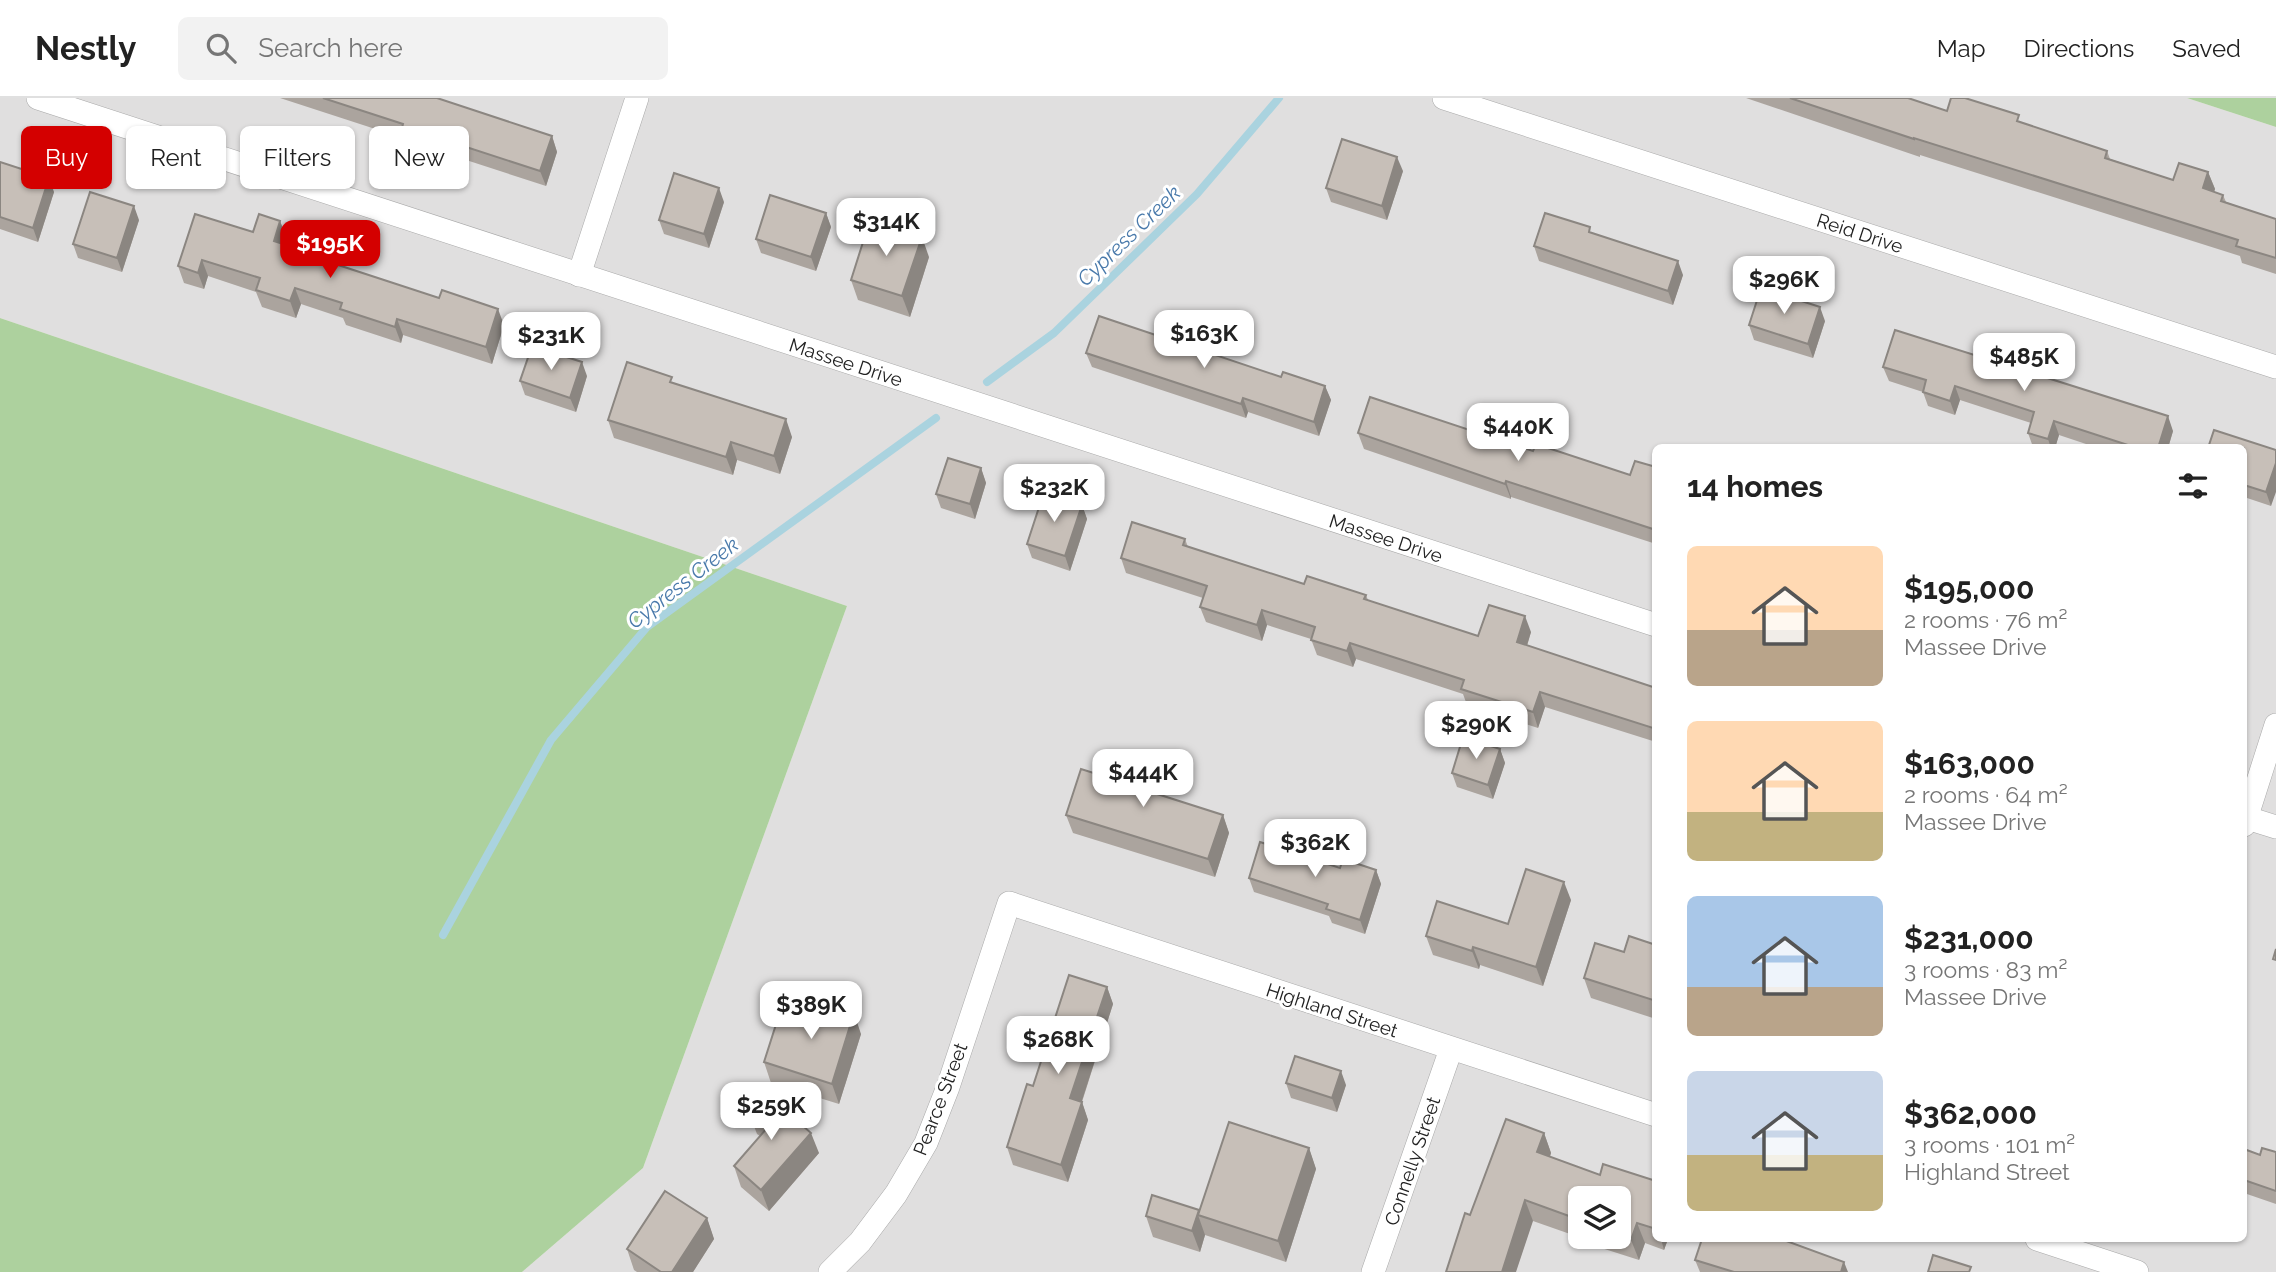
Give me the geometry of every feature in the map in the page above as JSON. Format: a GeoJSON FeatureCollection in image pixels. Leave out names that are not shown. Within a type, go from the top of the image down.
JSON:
{"type":"FeatureCollection","features":[{"type":"Feature","properties":{"kind":"street","name":"Massee Drive"},"geometry":{"type":"LineString","coordinates":[[38,98],[1652,624]]}},
{"type":"Feature","properties":{"kind":"street"},"geometry":{"type":"LineString","coordinates":[[579,275],[637,98]]}},
{"type":"Feature","properties":{"kind":"street","name":"Reid Drive"},"geometry":{"type":"LineString","coordinates":[[1444,98],[2276,367]]}},
{"type":"Feature","properties":{"kind":"street"},"geometry":{"type":"LineString","coordinates":[[2247,811],[2276,725]]}},
{"type":"Feature","properties":{"kind":"street"},"geometry":{"type":"LineString","coordinates":[[2247,821],[2276,827]]}},
{"type":"Feature","properties":{"kind":"street","name":"Highland Street"},"geometry":{"type":"LineString","coordinates":[[1009,903],[1652,1114]]}},
{"type":"Feature","properties":{"kind":"street","name":"Pearce Street"},"geometry":{"type":"LineString","coordinates":[[830,1272],[860,1242],[897,1194],[926,1143],[1009,903]]}},
{"type":"Feature","properties":{"kind":"street","name":"Connelly Street"},"geometry":{"type":"LineString","coordinates":[[1373,1272],[1451,1049]]}},
{"type":"Feature","properties":{"kind":"street"},"geometry":{"type":"LineString","coordinates":[[2047,1242],[2137,1272]]}},
{"type":"Feature","properties":{"kind":"shaded area"},"geometry":{"type":"Polygon","coordinates":[[[0,98],[2187,98],[2276,127],[2276,1272],[522,1272],[643,1168],[847,606],[0,318],[0,98]]]}},
{"type":"Feature","properties":{"kind":"green space"},"geometry":{"type":"Polygon","coordinates":[[[2187,98],[2276,98],[2276,127],[2187,98]]]}},
{"type":"Feature","properties":{"kind":"green space"},"geometry":{"type":"Polygon","coordinates":[[[0,318],[847,606],[643,1168],[522,1272],[0,1272],[0,318]]]}},
{"type":"Feature","properties":{"kind":"building"},"geometry":{"type":"Polygon","coordinates":[[[323,98],[437,98],[552,136],[540,171],[469,148],[469,126],[403,124],[323,98]]]}},
{"type":"Feature","properties":{"kind":"building"},"geometry":{"type":"Polygon","coordinates":[[[1790,98],[1908,98],[1947,111],[1951,98],[1965,98],[2019,115],[2017,121],[2107,151],[2105,158],[2173,180],[2179,163],[2208,172],[2203,188],[2223,195],[2221,201],[2276,219],[2276,258],[2236,246],[2238,240],[1790,98]]]}},
{"type":"Feature","properties":{"kind":"building"},"geometry":{"type":"Polygon","coordinates":[[[1342,139],[1397,157],[1382,206],[1326,188],[1342,139]]]}},
{"type":"Feature","properties":{"kind":"building"},"geometry":{"type":"Polygon","coordinates":[[[0,162],[21,169],[21,189],[45,189],[33,228],[0,217],[0,162]]]}},
{"type":"Feature","properties":{"kind":"building"},"geometry":{"type":"Polygon","coordinates":[[[674,173],[719,188],[704,234],[659,220],[674,173]]]}},
{"type":"Feature","properties":{"kind":"building"},"geometry":{"type":"Polygon","coordinates":[[[90,192],[134,206],[117,258],[73,244],[90,192]]]}},
{"type":"Feature","properties":{"kind":"building"},"geometry":{"type":"Polygon","coordinates":[[[770,195],[826,213],[811,257],[756,239],[770,195]]]}},
{"type":"Feature","properties":{"kind":"building"},"geometry":{"type":"Polygon","coordinates":[[[1545,213],[1590,227],[1589,232],[1678,261],[1668,291],[1534,246],[1545,213]]]}},
{"type":"Feature","properties":{"kind":"building"},"geometry":{"type":"Polygon","coordinates":[[[195,214],[253,232],[259,214],[280,221],[274,241],[439,298],[442,290],[498,309],[486,347],[397,319],[395,327],[340,309],[342,303],[295,288],[290,301],[256,290],[260,278],[202,260],[198,273],[178,266],[195,214]]]}},
{"type":"Feature","properties":{"kind":"building"},"geometry":{"type":"Polygon","coordinates":[[[870,220],[922,237],[902,296],[851,280],[870,220]]]}},
{"type":"Feature","properties":{"kind":"building"},"geometry":{"type":"Polygon","coordinates":[[[1761,288],[1820,307],[1808,344],[1749,325],[1761,288]]]}},
{"type":"Feature","properties":{"kind":"building"},"geometry":{"type":"Polygon","coordinates":[[[1099,316],[1281,377],[1283,372],[1325,386],[1314,422],[1243,398],[1241,404],[1086,353],[1099,316]]]}},
{"type":"Feature","properties":{"kind":"building"},"geometry":{"type":"Polygon","coordinates":[[[1895,330],[2168,416],[2159,444],[2125,444],[2054,421],[2048,439],[2028,433],[2034,412],[1955,386],[1950,401],[1923,392],[1926,380],[1883,367],[1895,330]]]}},
{"type":"Feature","properties":{"kind":"building"},"geometry":{"type":"Polygon","coordinates":[[[532,346],[582,362],[570,398],[520,381],[532,346]]]}},
{"type":"Feature","properties":{"kind":"building"},"geometry":{"type":"Polygon","coordinates":[[[627,362],[672,377],[670,382],[786,419],[774,456],[731,442],[726,457],[608,420],[627,362]]]}},
{"type":"Feature","properties":{"kind":"building"},"geometry":{"type":"Polygon","coordinates":[[[1370,397],[1533,451],[1536,444],[1630,475],[1635,461],[1652,466],[1652,529],[1506,481],[1505,484],[1358,433],[1370,397]]]}},
{"type":"Feature","properties":{"kind":"building"},"geometry":{"type":"Polygon","coordinates":[[[2214,430],[2276,450],[2276,463],[2266,492],[2247,486],[2247,444],[2209,444],[2214,430]]]}},
{"type":"Feature","properties":{"kind":"building"},"geometry":{"type":"Polygon","coordinates":[[[948,458],[981,468],[970,504],[936,494],[948,458]]]}},
{"type":"Feature","properties":{"kind":"building"},"geometry":{"type":"Polygon","coordinates":[[[1044,492],[1082,505],[1065,556],[1027,544],[1044,492]]]}},
{"type":"Feature","properties":{"kind":"building"},"geometry":{"type":"Polygon","coordinates":[[[1132,522],[1185,539],[1183,545],[1304,584],[1307,576],[1366,595],[1364,599],[1478,636],[1489,605],[1525,616],[1517,642],[1652,687],[1652,728],[1540,692],[1533,712],[1461,689],[1464,680],[1350,643],[1347,651],[1311,640],[1315,627],[1262,610],[1257,625],[1200,607],[1207,586],[1121,558],[1132,522]]]}},
{"type":"Feature","properties":{"kind":"building"},"geometry":{"type":"Polygon","coordinates":[[[1463,737],[1500,749],[1488,785],[1452,773],[1463,737]]]}},
{"type":"Feature","properties":{"kind":"building"},"geometry":{"type":"Polygon","coordinates":[[[1127,754],[1160,765],[1151,792],[1223,815],[1208,859],[1066,815],[1081,769],[1119,781],[1127,754]]]}},
{"type":"Feature","properties":{"kind":"building"},"geometry":{"type":"Polygon","coordinates":[[[1260,842],[1340,868],[1343,859],[1376,870],[1360,920],[1326,909],[1328,904],[1249,878],[1260,842]]]}},
{"type":"Feature","properties":{"kind":"building"},"geometry":{"type":"Polygon","coordinates":[[[1526,869],[1564,882],[1536,967],[1473,947],[1472,951],[1426,936],[1437,901],[1508,924],[1526,869]]]}},
{"type":"Feature","properties":{"kind":"building"},"geometry":{"type":"Polygon","coordinates":[[[1629,936],[1652,944],[1652,1000],[1584,978],[1595,943],[1624,952],[1629,936]]]}},
{"type":"Feature","properties":{"kind":"building"},"geometry":{"type":"Polygon","coordinates":[[[1069,975],[1107,987],[1070,1098],[1082,1102],[1061,1165],[1007,1147],[1027,1084],[1033,1086],[1069,975]]]}},
{"type":"Feature","properties":{"kind":"building"},"geometry":{"type":"Polygon","coordinates":[[[806,998],[854,1013],[832,1084],[764,1062],[779,1015],[798,1021],[806,998]]]}},
{"type":"Feature","properties":{"kind":"building"},"geometry":{"type":"Polygon","coordinates":[[[1295,1056],[1341,1071],[1332,1098],[1286,1083],[1295,1056]]]}},
{"type":"Feature","properties":{"kind":"building"},"geometry":{"type":"Polygon","coordinates":[[[766,1093],[811,1133],[761,1190],[734,1166],[767,1128],[749,1113],[766,1093]]]}},
{"type":"Feature","properties":{"kind":"building"},"geometry":{"type":"Polygon","coordinates":[[[1506,1119],[1544,1133],[1537,1152],[1600,1175],[1603,1164],[1652,1180],[1652,1228],[1637,1223],[1631,1240],[1631,1186],[1568,1186],[1568,1216],[1525,1200],[1502,1272],[1446,1272],[1465,1213],[1470,1215],[1506,1119]]]}},
{"type":"Feature","properties":{"kind":"building"},"geometry":{"type":"Polygon","coordinates":[[[1229,1122],[1309,1148],[1278,1241],[1198,1215],[1229,1122]]]}},
{"type":"Feature","properties":{"kind":"building"},"geometry":{"type":"Polygon","coordinates":[[[2262,1148],[2276,1152],[2276,1191],[2247,1181],[2247,1150],[2260,1155],[2262,1148]]]}},
{"type":"Feature","properties":{"kind":"building"},"geometry":{"type":"Polygon","coordinates":[[[665,1191],[707,1218],[672,1272],[661,1272],[627,1249],[665,1191]]]}},
{"type":"Feature","properties":{"kind":"building"},"geometry":{"type":"Polygon","coordinates":[[[1152,1195],[1199,1210],[1192,1231],[1146,1216],[1152,1195]]]}},
{"type":"Feature","properties":{"kind":"building"},"geometry":{"type":"Polygon","coordinates":[[[1701,1242],[1789,1242],[1844,1262],[1841,1272],[1734,1272],[1695,1260],[1701,1242]]]}},
{"type":"Feature","properties":{"kind":"building"},"geometry":{"type":"Polygon","coordinates":[[[1933,1255],[1971,1267],[1969,1272],[1928,1272],[1933,1255]]]}},
{"type":"Feature","properties":{"kind":"waterway","name":"Cypress Creek"},"geometry":{"type":"LineString","coordinates":[[987,382],[1054,333],[1197,194],[1279,98]]}},
{"type":"Feature","properties":{"kind":"waterway","name":"Cypress Creek"},"geometry":{"type":"LineString","coordinates":[[443,935],[551,740],[647,627],[936,418]]}}]}
